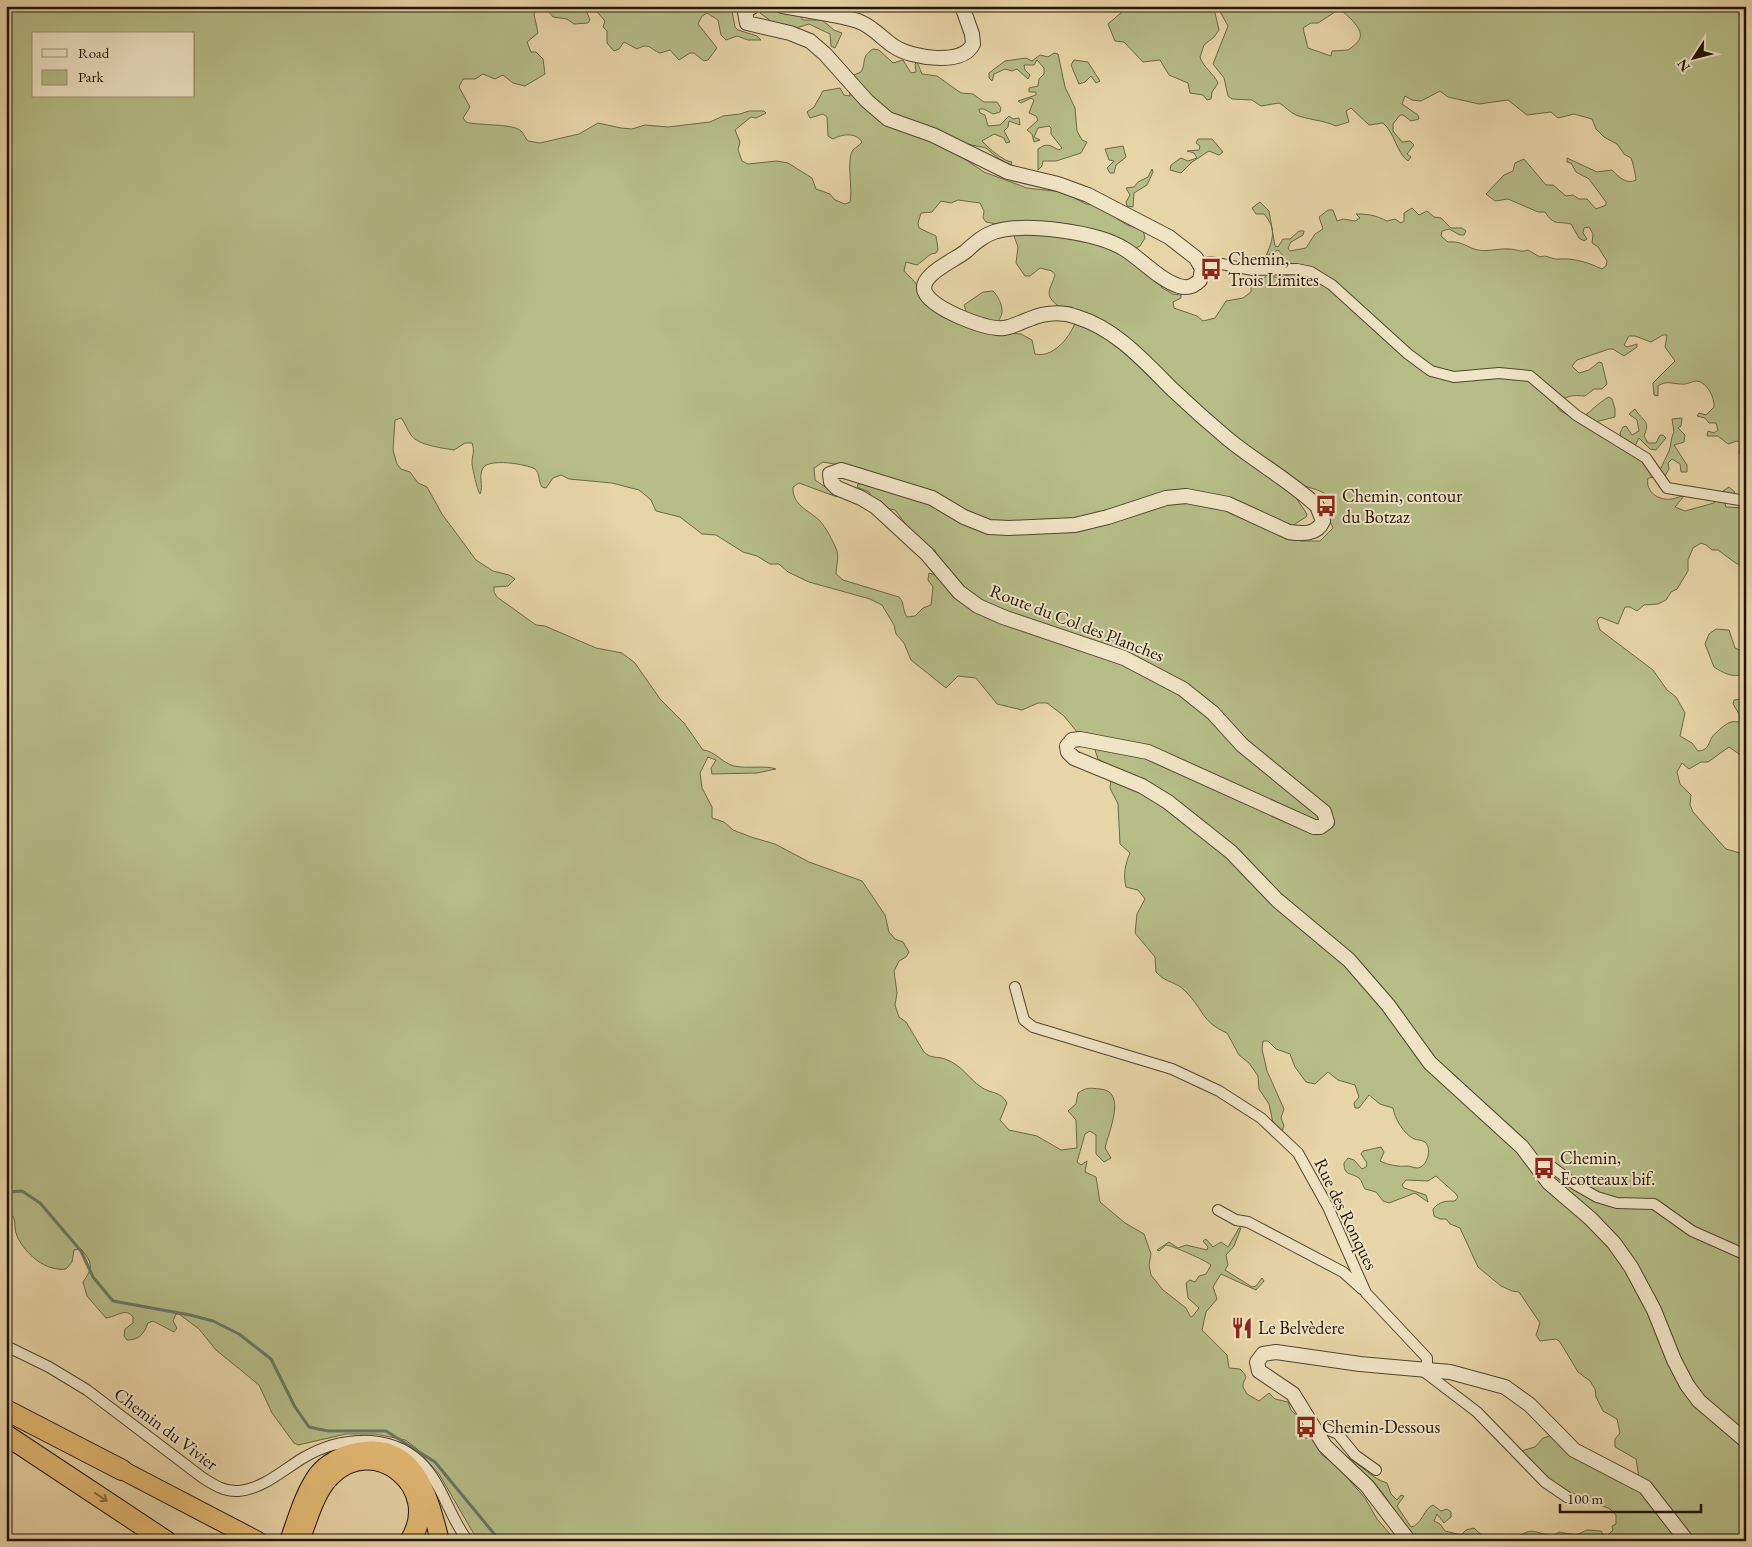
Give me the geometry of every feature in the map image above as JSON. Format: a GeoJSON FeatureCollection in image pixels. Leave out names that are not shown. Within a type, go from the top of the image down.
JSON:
{"type":"FeatureCollection","features":[{"type":"Feature","properties":{"kind":"highway"},"geometry":{"type":"LineString","coordinates":[[6,1410],[235,1541]]}},
{"type":"Feature","properties":{"kind":"highway"},"geometry":{"type":"LineString","coordinates":[[6,1424],[258,1541]]}},
{"type":"Feature","properties":{"kind":"highway"},"geometry":{"type":"LineString","coordinates":[[6,1435],[166,1541]]}},
{"type":"Feature","properties":{"kind":"highway"},"geometry":{"type":"LineString","coordinates":[[300,1528],[313,1482],[325,1467],[354,1452],[378,1451],[400,1459],[417,1475],[431,1503],[440,1541]]}},
{"type":"Feature","properties":{"kind":"highway"},"geometry":{"type":"LineString","coordinates":[[289,1541],[300,1528],[323,1485],[335,1472],[354,1462],[375,1461],[387,1464],[402,1472],[415,1490],[420,1514],[416,1530],[410,1541]]}},
{"type":"Feature","properties":{"kind":"street"},"geometry":{"type":"LineString","coordinates":[[752,6],[745,12],[747,23],[783,30],[810,41],[825,54],[882,116],[946,141],[1008,172],[1058,184],[1101,201],[1169,237],[1191,254],[1200,264],[1211,262],[1234,268],[1253,270],[1297,269],[1310,272],[1332,285],[1408,354],[1431,371],[1454,376],[1486,373],[1530,376],[1576,416],[1646,458],[1668,488],[1746,502]]}},
{"type":"Feature","properties":{"kind":"street"},"geometry":{"type":"LineString","coordinates":[[782,6],[856,21],[878,32],[902,51],[950,58],[965,54],[973,44],[972,34],[962,6]]}},
{"type":"Feature","properties":{"kind":"street","name":"Route du Col des Planches"},"geometry":{"type":"LineString","coordinates":[[1200,264],[1200,280],[1193,286],[1180,286],[1126,250],[1107,240],[1081,233],[1008,229],[993,232],[979,240],[928,276],[923,285],[923,290],[928,298],[942,308],[987,326],[1004,328],[1041,315],[1061,314],[1080,317],[1108,331],[1127,345],[1226,438],[1315,504],[1321,511],[1323,520],[1314,530],[1299,534],[1289,532],[1228,504],[1186,496],[1166,498],[1108,517],[1075,524],[998,528],[972,521],[925,495],[841,470],[836,470],[830,474],[831,482],[836,488],[861,498],[876,508],[927,554],[959,592],[978,606],[1012,620],[1124,658],[1183,689],[1213,713],[1242,745],[1324,812],[1327,822],[1320,827],[1314,827],[1148,752],[1080,738],[1072,740],[1067,746],[1068,752],[1074,758],[1138,784],[1162,797],[1236,857],[1277,900],[1349,960],[1388,1005],[1430,1063],[1517,1142],[1548,1183],[1591,1219],[1614,1243],[1631,1267],[1654,1310],[1677,1367],[1687,1385],[1699,1401],[1746,1441]]}},
{"type":"Feature","properties":{"kind":"street","name":"Rue des Ronques"},"geometry":{"type":"LineString","coordinates":[[1015,987],[1023,1019],[1033,1027],[1172,1069],[1219,1091],[1261,1118],[1298,1153],[1328,1207],[1366,1293],[1427,1358],[1424,1369]]}},
{"type":"Feature","properties":{"kind":"street"},"geometry":{"type":"LineString","coordinates":[[1536,1167],[1548,1164],[1576,1185],[1605,1200],[1654,1204],[1692,1231],[1746,1255]]}},
{"type":"Feature","properties":{"kind":"street"},"geometry":{"type":"LineString","coordinates":[[1218,1210],[1236,1220],[1248,1222],[1343,1272],[1366,1293]]}},
{"type":"Feature","properties":{"kind":"street","name":"Chemin du Vivier"},"geometry":{"type":"LineString","coordinates":[[6,1346],[78,1384],[203,1478],[224,1490],[238,1491],[256,1487],[308,1455],[337,1444],[362,1440],[392,1445],[409,1454],[426,1469],[468,1541]]}},
{"type":"Feature","properties":{"kind":"street"},"geometry":{"type":"LineString","coordinates":[[1409,1541],[1367,1486],[1330,1452],[1293,1394],[1259,1372],[1258,1362],[1263,1354],[1276,1352],[1360,1364],[1424,1369],[1470,1376],[1511,1390],[1530,1405],[1574,1450],[1645,1487],[1687,1541]]}},
{"type":"Feature","properties":{"kind":"street"},"geometry":{"type":"LineString","coordinates":[[1424,1369],[1474,1409],[1545,1482],[1567,1496]]}},
{"type":"Feature","properties":{"kind":"street"},"geometry":{"type":"LineString","coordinates":[[1317,1433],[1326,1429],[1338,1434],[1355,1455],[1376,1470]]}},
{"type":"Feature","properties":{"kind":"green space"},"geometry":{"type":"Polygon","coordinates":[[[6,6],[540,6],[534,14],[538,33],[527,42],[531,52],[536,52],[543,59],[545,74],[525,86],[513,83],[503,75],[495,79],[483,74],[475,79],[463,79],[459,87],[470,107],[463,118],[466,122],[517,128],[528,141],[540,143],[579,134],[598,123],[632,129],[645,125],[668,127],[710,122],[723,116],[749,111],[764,111],[766,113],[756,118],[751,117],[735,130],[740,142],[738,150],[742,161],[748,164],[777,161],[788,163],[812,178],[816,189],[830,194],[835,200],[845,204],[850,202],[851,196],[851,154],[862,142],[853,135],[840,136],[833,139],[828,136],[827,117],[823,114],[810,118],[807,112],[814,107],[823,91],[840,88],[844,95],[850,96],[849,77],[861,72],[865,57],[869,52],[873,49],[879,50],[893,63],[903,60],[911,73],[916,72],[915,64],[917,62],[922,74],[937,76],[961,93],[973,94],[984,102],[997,102],[1001,108],[1000,112],[993,114],[984,109],[979,109],[980,113],[985,115],[988,126],[1000,125],[1009,116],[1013,119],[1019,118],[1020,125],[1009,121],[1008,127],[1004,131],[1010,142],[1006,143],[1004,138],[994,134],[982,141],[992,151],[1012,162],[1011,165],[999,159],[986,148],[958,142],[960,156],[984,172],[1027,188],[1063,192],[1086,204],[1096,205],[1127,225],[1143,230],[1145,238],[1140,246],[1132,250],[1146,275],[1157,279],[1162,288],[1173,294],[1181,295],[1181,298],[1173,302],[1174,308],[1197,316],[1203,321],[1215,318],[1226,301],[1243,298],[1251,292],[1251,285],[1259,284],[1267,275],[1279,278],[1291,274],[1274,266],[1284,257],[1278,250],[1266,256],[1272,239],[1272,230],[1275,246],[1278,247],[1283,239],[1290,239],[1299,231],[1304,231],[1303,235],[1291,242],[1288,248],[1290,251],[1306,248],[1315,234],[1323,229],[1319,217],[1328,210],[1333,210],[1337,221],[1343,219],[1355,221],[1360,218],[1356,214],[1360,214],[1375,216],[1387,221],[1395,219],[1401,223],[1404,221],[1404,213],[1412,208],[1419,215],[1427,211],[1434,217],[1441,218],[1451,228],[1462,228],[1466,231],[1464,235],[1460,235],[1449,229],[1442,231],[1441,236],[1448,242],[1459,243],[1483,251],[1505,249],[1528,250],[1540,257],[1545,256],[1586,262],[1602,269],[1606,266],[1607,261],[1598,247],[1592,243],[1593,234],[1589,227],[1584,228],[1583,233],[1587,239],[1584,241],[1579,238],[1571,224],[1553,221],[1545,212],[1538,212],[1508,199],[1495,201],[1486,194],[1504,175],[1513,171],[1515,163],[1524,159],[1546,185],[1553,185],[1566,196],[1573,195],[1579,199],[1587,199],[1596,209],[1606,205],[1606,202],[1589,179],[1576,172],[1571,163],[1567,162],[1567,158],[1597,172],[1612,170],[1626,181],[1636,180],[1631,158],[1624,154],[1617,144],[1604,137],[1596,129],[1592,119],[1574,114],[1558,118],[1551,112],[1527,115],[1508,100],[1479,104],[1448,97],[1440,91],[1421,101],[1412,100],[1405,96],[1402,104],[1418,115],[1419,119],[1411,121],[1400,115],[1393,124],[1393,131],[1402,142],[1410,141],[1414,145],[1407,154],[1411,157],[1408,161],[1383,123],[1369,125],[1351,108],[1346,111],[1349,122],[1336,126],[1296,115],[1279,103],[1261,106],[1252,100],[1232,99],[1228,96],[1224,78],[1213,64],[1228,26],[1217,6],[1746,6],[1746,462],[1739,454],[1740,442],[1728,444],[1718,436],[1707,436],[1708,431],[1714,433],[1718,430],[1716,423],[1709,423],[1705,418],[1697,416],[1699,413],[1706,415],[1714,407],[1712,395],[1704,384],[1697,381],[1683,384],[1664,383],[1658,386],[1658,396],[1654,395],[1653,383],[1675,361],[1665,347],[1667,335],[1663,335],[1651,342],[1635,336],[1629,336],[1624,345],[1627,347],[1637,344],[1637,347],[1624,356],[1613,349],[1609,349],[1577,360],[1572,366],[1579,373],[1589,370],[1599,362],[1602,363],[1607,384],[1602,389],[1594,389],[1585,396],[1566,397],[1556,405],[1559,410],[1577,420],[1609,397],[1612,399],[1615,409],[1615,417],[1595,422],[1610,430],[1622,441],[1620,433],[1623,427],[1626,426],[1632,435],[1639,431],[1637,420],[1629,414],[1635,409],[1645,421],[1647,427],[1644,436],[1648,443],[1656,443],[1660,435],[1666,438],[1656,450],[1650,449],[1639,438],[1634,448],[1655,470],[1661,468],[1669,450],[1674,432],[1672,419],[1682,418],[1681,426],[1678,428],[1685,435],[1684,442],[1674,445],[1687,465],[1687,472],[1681,472],[1680,464],[1672,459],[1668,463],[1669,469],[1665,476],[1648,478],[1651,491],[1662,499],[1684,496],[1675,507],[1685,511],[1714,503],[1723,491],[1729,487],[1735,492],[1724,501],[1726,507],[1746,508],[1746,560],[1743,564],[1737,564],[1718,550],[1712,550],[1701,543],[1693,548],[1688,560],[1688,571],[1677,589],[1671,592],[1666,600],[1658,604],[1644,605],[1637,611],[1630,607],[1625,607],[1618,624],[1600,617],[1597,621],[1600,630],[1653,670],[1667,690],[1676,697],[1685,713],[1680,736],[1692,743],[1698,751],[1705,749],[1713,735],[1730,722],[1740,722],[1739,714],[1733,704],[1734,700],[1742,699],[1745,705],[1746,759],[1729,747],[1708,762],[1701,762],[1689,769],[1682,763],[1677,772],[1680,784],[1691,795],[1690,805],[1693,812],[1726,849],[1740,853],[1746,859],[1746,1541],[1426,1541],[1414,1537],[1390,1507],[1387,1499],[1374,1482],[1346,1458],[1348,1457],[1372,1475],[1387,1483],[1391,1494],[1397,1500],[1401,1495],[1404,1496],[1397,1506],[1411,1527],[1418,1523],[1427,1509],[1433,1505],[1441,1511],[1447,1509],[1451,1512],[1451,1517],[1444,1523],[1437,1514],[1434,1521],[1440,1524],[1445,1531],[1461,1535],[1466,1530],[1474,1528],[1487,1540],[1504,1536],[1513,1540],[1532,1531],[1553,1536],[1559,1532],[1576,1535],[1587,1530],[1601,1531],[1605,1538],[1613,1530],[1612,1526],[1616,1524],[1616,1515],[1610,1509],[1551,1484],[1521,1451],[1535,1447],[1543,1438],[1553,1435],[1639,1478],[1636,1459],[1615,1447],[1615,1439],[1620,1433],[1617,1419],[1603,1411],[1596,1397],[1595,1389],[1590,1381],[1578,1372],[1560,1342],[1556,1339],[1540,1341],[1536,1335],[1540,1323],[1519,1292],[1501,1286],[1478,1267],[1460,1228],[1450,1224],[1446,1219],[1434,1216],[1433,1209],[1438,1204],[1455,1201],[1458,1197],[1456,1194],[1436,1176],[1428,1181],[1406,1180],[1402,1185],[1404,1188],[1426,1195],[1428,1202],[1415,1193],[1389,1203],[1383,1201],[1376,1192],[1365,1189],[1359,1178],[1346,1172],[1344,1163],[1348,1158],[1354,1160],[1362,1169],[1366,1167],[1367,1163],[1361,1154],[1363,1151],[1381,1147],[1384,1152],[1380,1161],[1418,1168],[1424,1164],[1428,1156],[1427,1145],[1425,1142],[1414,1139],[1406,1133],[1398,1121],[1393,1108],[1380,1104],[1369,1095],[1359,1108],[1355,1108],[1354,1103],[1359,1097],[1355,1085],[1338,1080],[1328,1072],[1315,1084],[1306,1082],[1295,1067],[1290,1054],[1276,1049],[1268,1041],[1263,1041],[1262,1049],[1267,1071],[1284,1109],[1281,1118],[1284,1126],[1282,1131],[1273,1123],[1269,1104],[1259,1089],[1258,1076],[1249,1063],[1239,1055],[1227,1033],[1218,1029],[1207,1019],[1182,988],[1164,979],[1156,972],[1155,957],[1135,933],[1137,914],[1145,899],[1138,890],[1126,887],[1125,870],[1130,853],[1120,844],[1118,804],[1110,788],[1112,767],[1098,759],[1094,747],[1081,737],[1064,716],[1047,703],[1038,703],[1022,710],[997,704],[976,678],[958,676],[946,688],[911,660],[904,643],[896,634],[894,625],[882,605],[870,599],[809,582],[788,572],[779,564],[770,564],[757,556],[743,552],[716,535],[702,534],[680,517],[656,511],[651,500],[639,490],[612,483],[569,479],[561,475],[553,478],[546,488],[542,487],[535,469],[524,465],[492,463],[483,468],[480,494],[472,465],[472,443],[465,443],[454,450],[424,444],[411,435],[401,418],[395,420],[393,450],[397,464],[401,469],[410,472],[418,483],[427,487],[442,514],[476,560],[493,571],[509,575],[515,579],[508,586],[494,587],[497,597],[536,625],[545,626],[596,648],[622,653],[635,663],[660,699],[684,723],[703,750],[711,752],[734,766],[776,769],[757,773],[712,774],[711,768],[716,760],[708,757],[700,773],[702,788],[712,807],[712,818],[724,822],[733,830],[775,844],[809,862],[862,881],[885,915],[889,932],[895,939],[903,942],[909,952],[906,957],[899,961],[894,971],[897,993],[895,1005],[899,1017],[906,1022],[924,1052],[929,1056],[951,1062],[961,1068],[981,1087],[1002,1096],[1007,1103],[1000,1120],[1009,1130],[1037,1136],[1061,1150],[1077,1148],[1076,1120],[1068,1111],[1076,1104],[1078,1093],[1091,1088],[1108,1091],[1113,1097],[1115,1105],[1105,1148],[1111,1158],[1104,1162],[1096,1154],[1096,1135],[1090,1131],[1085,1134],[1077,1162],[1081,1165],[1087,1161],[1085,1172],[1096,1177],[1100,1202],[1125,1223],[1144,1234],[1151,1254],[1149,1265],[1151,1275],[1163,1290],[1186,1308],[1190,1316],[1192,1317],[1199,1308],[1188,1298],[1186,1283],[1190,1280],[1195,1282],[1199,1276],[1206,1274],[1211,1265],[1181,1250],[1166,1245],[1159,1251],[1157,1250],[1169,1242],[1178,1248],[1186,1245],[1207,1250],[1208,1247],[1203,1241],[1206,1239],[1213,1247],[1221,1242],[1228,1247],[1239,1228],[1241,1228],[1234,1246],[1226,1255],[1228,1265],[1225,1270],[1252,1287],[1256,1286],[1262,1278],[1264,1281],[1256,1290],[1221,1274],[1213,1287],[1217,1299],[1206,1312],[1202,1330],[1227,1355],[1229,1368],[1240,1369],[1245,1375],[1243,1387],[1247,1394],[1259,1401],[1269,1393],[1275,1399],[1288,1402],[1291,1410],[1296,1415],[1298,1434],[1312,1439],[1322,1455],[1337,1466],[1365,1498],[1377,1519],[1396,1541],[478,1541],[439,1474],[416,1448],[405,1440],[375,1434],[346,1434],[298,1445],[294,1443],[272,1413],[259,1385],[216,1350],[199,1329],[179,1314],[176,1314],[173,1321],[177,1328],[174,1332],[153,1321],[148,1323],[140,1336],[127,1340],[124,1336],[125,1329],[133,1323],[133,1317],[130,1314],[124,1313],[106,1318],[87,1296],[83,1282],[89,1273],[90,1262],[81,1249],[74,1250],[72,1262],[66,1269],[51,1268],[44,1265],[31,1255],[21,1243],[16,1234],[13,1216],[6,1214],[6,6]],[[1338,10],[1318,23],[1311,23],[1303,28],[1308,48],[1331,56],[1332,51],[1348,50],[1360,39],[1358,28],[1351,19],[1338,10]],[[958,200],[951,203],[941,201],[932,212],[921,213],[918,223],[919,228],[936,236],[938,249],[936,253],[931,254],[917,265],[906,262],[904,271],[914,281],[929,307],[939,315],[962,325],[967,314],[964,305],[983,292],[993,291],[1002,307],[1001,316],[996,322],[1005,333],[1021,334],[1032,340],[1035,354],[1043,354],[1057,348],[1069,335],[1078,312],[1072,307],[1060,307],[1051,299],[1049,292],[1055,275],[1052,271],[1040,268],[1030,276],[1025,276],[1016,263],[1018,247],[1014,236],[1002,225],[986,222],[983,218],[984,211],[980,203],[958,200]],[[823,462],[814,468],[815,480],[837,495],[837,497],[799,483],[793,487],[793,493],[798,503],[824,526],[831,539],[838,554],[836,574],[843,580],[899,597],[907,617],[915,616],[923,608],[931,605],[933,587],[928,580],[929,573],[935,575],[943,571],[935,550],[923,547],[895,510],[886,508],[880,500],[876,504],[869,492],[857,487],[858,484],[866,484],[840,465],[823,462]],[[1302,485],[1292,492],[1307,514],[1306,517],[1292,526],[1293,537],[1301,541],[1320,541],[1333,528],[1329,519],[1336,509],[1333,503],[1330,498],[1318,490],[1302,485]]]}},
{"type":"Feature","properties":{"kind":"green space"},"geometry":{"type":"Polygon","coordinates":[[[544,6],[731,6],[735,27],[738,30],[757,36],[761,40],[748,40],[737,36],[726,40],[721,35],[718,20],[707,13],[702,16],[698,24],[717,48],[708,60],[704,61],[694,53],[690,53],[679,60],[670,50],[660,53],[647,46],[637,49],[624,42],[619,49],[614,51],[607,43],[607,31],[603,27],[605,21],[593,7],[586,10],[590,20],[588,23],[574,24],[567,19],[553,17],[544,6]]]}},
{"type":"Feature","properties":{"kind":"green space"},"geometry":{"type":"Polygon","coordinates":[[[1123,6],[1210,6],[1215,13],[1219,30],[1204,45],[1200,57],[1218,83],[1212,92],[1211,99],[1207,100],[1203,95],[1190,93],[1188,83],[1169,75],[1160,60],[1143,62],[1124,42],[1115,41],[1108,24],[1122,12],[1123,6]]]}},
{"type":"Feature","properties":{"kind":"green space"},"geometry":{"type":"Polygon","coordinates":[[[764,9],[799,14],[803,20],[822,20],[834,30],[842,33],[835,48],[831,46],[830,34],[809,24],[796,28],[772,22],[760,13],[764,9]]]}},
{"type":"Feature","properties":{"kind":"green space"},"geometry":{"type":"Polygon","coordinates":[[[1054,53],[1058,54],[1065,87],[1075,108],[1077,131],[1082,140],[1087,142],[1081,153],[1056,161],[1043,161],[1042,166],[1038,170],[1038,149],[1046,145],[1059,150],[1062,148],[1051,134],[1049,126],[1038,128],[1034,137],[1040,140],[1034,142],[1032,134],[1027,130],[1038,120],[1036,116],[1029,113],[1034,100],[1031,98],[1021,103],[1018,101],[1036,95],[1036,92],[1029,92],[1029,88],[1038,86],[1039,79],[1044,74],[1044,68],[1037,60],[1034,65],[1024,65],[1025,70],[1030,75],[1028,79],[1017,69],[1012,71],[1005,69],[994,74],[992,81],[989,78],[989,73],[1005,61],[1026,58],[1032,61],[1040,55],[1048,57],[1054,53]]]}},
{"type":"Feature","properties":{"kind":"green space"},"geometry":{"type":"Polygon","coordinates":[[[1074,60],[1088,62],[1100,81],[1096,83],[1091,76],[1085,82],[1079,84],[1071,65],[1074,60]]]}},
{"type":"Feature","properties":{"kind":"green space"},"geometry":{"type":"Polygon","coordinates":[[[1198,139],[1212,139],[1223,152],[1219,155],[1209,151],[1192,162],[1181,173],[1170,170],[1171,165],[1181,158],[1188,161],[1197,158],[1194,153],[1187,151],[1199,150],[1200,146],[1196,143],[1198,139]]]}},
{"type":"Feature","properties":{"kind":"green space"},"geometry":{"type":"Polygon","coordinates":[[[1123,146],[1126,157],[1116,165],[1114,173],[1110,173],[1107,168],[1114,161],[1109,160],[1105,149],[1123,146]]]}},
{"type":"Feature","properties":{"kind":"green space"},"geometry":{"type":"Polygon","coordinates":[[[1152,169],[1153,172],[1147,185],[1134,193],[1133,207],[1127,206],[1126,202],[1130,195],[1126,188],[1134,187],[1138,182],[1148,177],[1152,169]]]}},
{"type":"Feature","properties":{"kind":"green space"},"geometry":{"type":"Polygon","coordinates":[[[1260,202],[1269,211],[1272,229],[1264,214],[1256,214],[1252,208],[1260,202]]]}},
{"type":"Feature","properties":{"kind":"green space"},"geometry":{"type":"Polygon","coordinates":[[[1716,629],[1729,630],[1735,648],[1746,653],[1746,672],[1734,676],[1714,667],[1705,644],[1709,634],[1716,629]]]}},
{"type":"Feature","properties":{"kind":"waterway"},"geometry":{"type":"LineString","coordinates":[[6,1192],[22,1191],[40,1203],[81,1251],[93,1277],[113,1301],[213,1321],[239,1334],[271,1359],[295,1407],[309,1427],[328,1431],[386,1431],[435,1462],[500,1541]]}},
{"type":"Feature","properties":{"kind":"place","name":"Chemin, Trois Limites"},"geometry":{"type":"Point","coordinates":[1211,269]}},
{"type":"Feature","properties":{"kind":"place","name":"Chemin, contour du Botzaz"},"geometry":{"type":"Point","coordinates":[1326,506]}},
{"type":"Feature","properties":{"kind":"place","name":"Chemin, Ecotteaux bif."},"geometry":{"type":"Point","coordinates":[1544,1168]}},
{"type":"Feature","properties":{"kind":"place","name":"Le Belvèdere"},"geometry":{"type":"Point","coordinates":[1242,1328]}},
{"type":"Feature","properties":{"kind":"place","name":"Chemin-Dessous"},"geometry":{"type":"Point","coordinates":[1306,1427]}}]}
